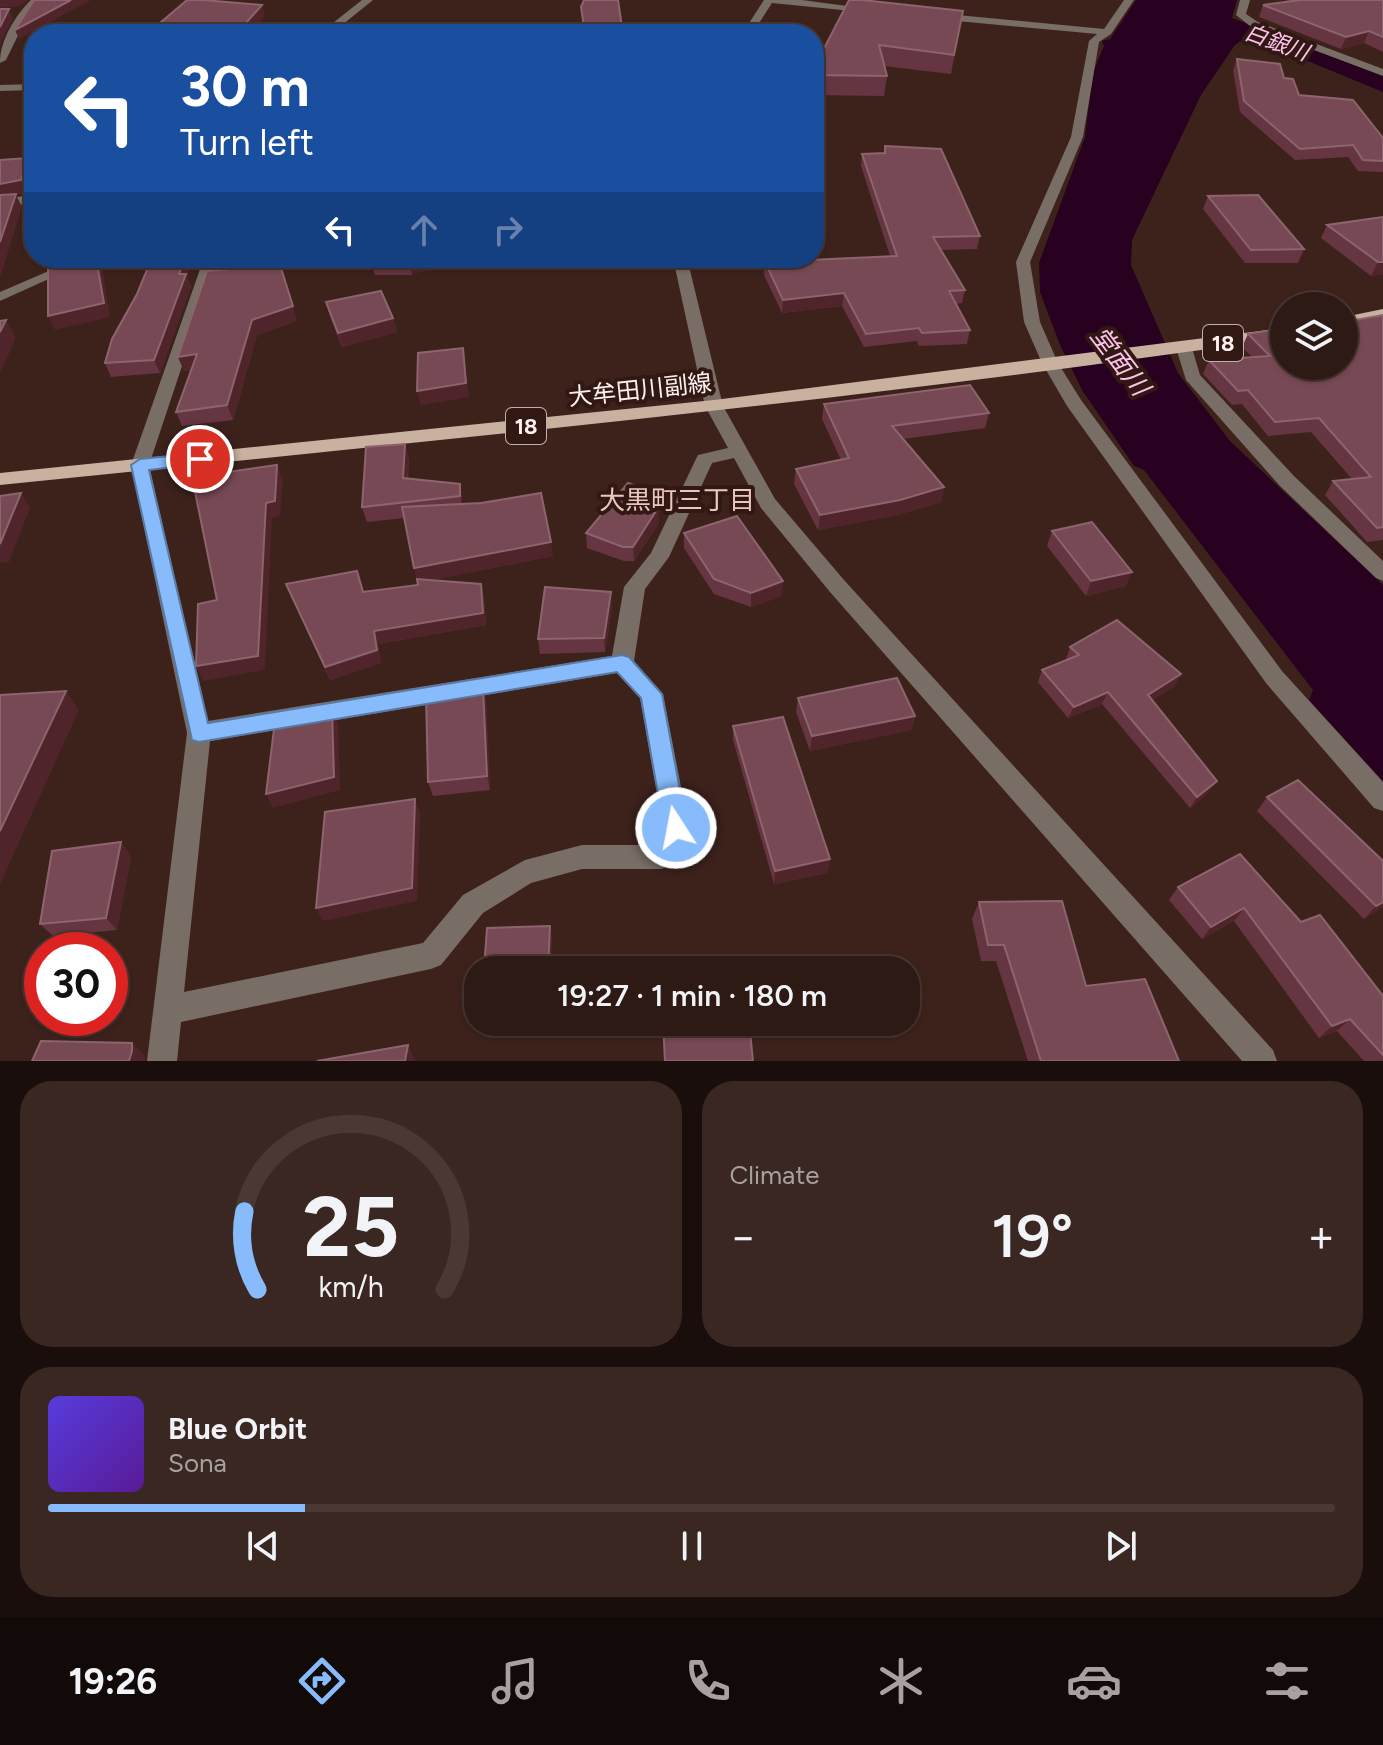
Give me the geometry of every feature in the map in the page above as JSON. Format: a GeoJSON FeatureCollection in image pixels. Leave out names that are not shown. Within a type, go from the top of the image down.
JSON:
{"type":"FeatureCollection","features":[{"type":"Feature","properties":{"kind":"main road"},"geometry":{"type":"LineString","coordinates":[[1358,319],[1383,314]]}},
{"type":"Feature","properties":{"kind":"main road","name":"大牟田川副線"},"geometry":{"type":"LineString","coordinates":[[0,479],[714,406],[1270,335]]}},
{"type":"Feature","properties":{"kind":"street"},"geometry":{"type":"LineString","coordinates":[[0,60],[19,13],[37,0]]}},
{"type":"Feature","properties":{"kind":"street"},"geometry":{"type":"LineString","coordinates":[[337,24],[368,0]]}},
{"type":"Feature","properties":{"kind":"street"},"geometry":{"type":"LineString","coordinates":[[754,24],[770,0],[878,10]]}},
{"type":"Feature","properties":{"kind":"street"},"geometry":{"type":"LineString","coordinates":[[1129,0],[1107,32],[1094,41],[1077,137],[1023,262],[1032,322],[1056,362],[1073,402],[1274,677],[1383,800]]}},
{"type":"Feature","properties":{"kind":"street"},"geometry":{"type":"LineString","coordinates":[[1245,0],[1241,15],[1254,24],[1383,73]]}},
{"type":"Feature","properties":{"kind":"street"},"geometry":{"type":"LineString","coordinates":[[924,15],[1107,32]]}},
{"type":"Feature","properties":{"kind":"street"},"geometry":{"type":"LineString","coordinates":[[0,88],[24,87]]}},
{"type":"Feature","properties":{"kind":"street"},"geometry":{"type":"LineString","coordinates":[[0,203],[24,200]]}},
{"type":"Feature","properties":{"kind":"street"},"geometry":{"type":"LineString","coordinates":[[162,1061],[199,733],[140,465],[208,268]]}},
{"type":"Feature","properties":{"kind":"street"},"geometry":{"type":"LineString","coordinates":[[682,268],[714,406],[768,503],[837,586],[1262,1061]]}},
{"type":"Feature","properties":{"kind":"street"},"geometry":{"type":"LineString","coordinates":[[1184,348],[1192,376],[1287,481],[1383,573]]}},
{"type":"Feature","properties":{"kind":"street"},"geometry":{"type":"LineString","coordinates":[[622,663],[635,587],[659,557],[705,459],[739,451]]}},
{"type":"Feature","properties":{"kind":"street"},"geometry":{"type":"LineString","coordinates":[[199,733],[622,663]]}},
{"type":"Feature","properties":{"kind":"street"},"geometry":{"type":"LineString","coordinates":[[168,1010],[431,955],[473,904],[525,872],[582,857],[661,857],[676,828],[651,694],[622,663]]}},
{"type":"Feature","properties":{"kind":"lane"},"geometry":{"type":"LineString","coordinates":[[0,297],[66,268]]}},
{"type":"Feature","properties":{"kind":"water"},"geometry":{"type":"Polygon","coordinates":[[[1136,0],[1237,0],[1232,18],[1383,75],[1383,92],[1259,41],[1242,40],[1235,45],[1201,95],[1132,240],[1131,265],[1178,373],[1230,441],[1383,585],[1383,781],[1309,700],[1313,690],[1144,470],[1134,466],[1082,390],[1060,345],[1040,292],[1039,263],[1085,137],[1093,72],[1104,46],[1102,41],[1110,39],[1136,0]]]}},
{"type":"Feature","properties":{"kind":"building"},"geometry":{"type":"Polygon","coordinates":[[[34,0],[71,0],[24,24],[15,30],[34,0]]]}},
{"type":"Feature","properties":{"kind":"building"},"geometry":{"type":"Polygon","coordinates":[[[187,0],[262,5],[245,24],[159,24],[187,0]]]}},
{"type":"Feature","properties":{"kind":"building"},"geometry":{"type":"Polygon","coordinates":[[[584,0],[618,0],[622,24],[584,24],[581,7],[584,0]]]}},
{"type":"Feature","properties":{"kind":"building"},"geometry":{"type":"Polygon","coordinates":[[[849,0],[963,11],[954,55],[879,45],[887,76],[824,75],[824,49],[849,0]]]}},
{"type":"Feature","properties":{"kind":"building"},"geometry":{"type":"Polygon","coordinates":[[[1300,0],[1383,0],[1383,37],[1369,31],[1346,37],[1263,5],[1300,0]]]}},
{"type":"Feature","properties":{"kind":"building"},"geometry":{"type":"Polygon","coordinates":[[[0,9],[9,9],[0,27],[0,9]]]}},
{"type":"Feature","properties":{"kind":"building"},"geometry":{"type":"Polygon","coordinates":[[[1237,59],[1280,64],[1284,78],[1293,79],[1299,95],[1353,100],[1383,138],[1383,161],[1363,160],[1353,145],[1300,149],[1244,101],[1237,59]]]}},
{"type":"Feature","properties":{"kind":"building"},"geometry":{"type":"Polygon","coordinates":[[[885,146],[941,149],[980,236],[933,237],[965,290],[949,291],[970,330],[922,333],[919,328],[866,334],[844,293],[783,300],[768,268],[824,268],[824,259],[897,256],[862,154],[885,153],[885,146]]]}},
{"type":"Feature","properties":{"kind":"building"},"geometry":{"type":"Polygon","coordinates":[[[24,158],[21,180],[0,184],[0,160],[24,158]]]}},
{"type":"Feature","properties":{"kind":"building"},"geometry":{"type":"Polygon","coordinates":[[[16,194],[0,242],[0,195],[16,194]]]}},
{"type":"Feature","properties":{"kind":"building"},"geometry":{"type":"Polygon","coordinates":[[[1258,195],[1304,249],[1251,250],[1208,196],[1258,195]]]}},
{"type":"Feature","properties":{"kind":"building"},"geometry":{"type":"Polygon","coordinates":[[[1383,217],[1383,262],[1378,262],[1327,225],[1383,217]]]}},
{"type":"Feature","properties":{"kind":"building"},"geometry":{"type":"Polygon","coordinates":[[[48,268],[98,268],[104,303],[48,316],[48,268]]]}},
{"type":"Feature","properties":{"kind":"building"},"geometry":{"type":"Polygon","coordinates":[[[148,268],[181,268],[179,274],[186,274],[154,360],[105,363],[112,339],[148,268]]]}},
{"type":"Feature","properties":{"kind":"building"},"geometry":{"type":"Polygon","coordinates":[[[281,268],[293,306],[252,320],[227,405],[176,412],[197,354],[178,357],[207,271],[281,268]]]}},
{"type":"Feature","properties":{"kind":"building"},"geometry":{"type":"Polygon","coordinates":[[[381,291],[393,318],[338,333],[326,302],[381,291]]]}},
{"type":"Feature","properties":{"kind":"building"},"geometry":{"type":"Polygon","coordinates":[[[1383,315],[1383,527],[1377,528],[1333,481],[1371,477],[1319,418],[1275,422],[1248,390],[1238,391],[1209,360],[1270,356],[1270,380],[1358,380],[1358,319],[1383,315]]]}},
{"type":"Feature","properties":{"kind":"building"},"geometry":{"type":"Polygon","coordinates":[[[1270,330],[1270,356],[1248,334],[1270,330]]]}},
{"type":"Feature","properties":{"kind":"building"},"geometry":{"type":"Polygon","coordinates":[[[463,348],[466,383],[417,391],[418,353],[463,348]]]}},
{"type":"Feature","properties":{"kind":"building"},"geometry":{"type":"Polygon","coordinates":[[[970,385],[989,413],[892,426],[944,487],[900,500],[820,515],[796,469],[849,458],[824,404],[970,385]]]}},
{"type":"Feature","properties":{"kind":"building"},"geometry":{"type":"Polygon","coordinates":[[[405,444],[403,478],[460,484],[460,496],[362,507],[366,447],[405,444]]]}},
{"type":"Feature","properties":{"kind":"building"},"geometry":{"type":"Polygon","coordinates":[[[277,465],[275,501],[266,503],[258,656],[196,666],[198,604],[217,600],[192,477],[277,465]]]}},
{"type":"Feature","properties":{"kind":"building"},"geometry":{"type":"Polygon","coordinates":[[[628,483],[658,495],[658,508],[633,547],[623,547],[586,533],[628,483]]]}},
{"type":"Feature","properties":{"kind":"building"},"geometry":{"type":"Polygon","coordinates":[[[21,493],[0,544],[0,496],[21,493]]]}},
{"type":"Feature","properties":{"kind":"building"},"geometry":{"type":"Polygon","coordinates":[[[541,493],[551,542],[414,568],[402,507],[481,503],[541,493]]]}},
{"type":"Feature","properties":{"kind":"building"},"geometry":{"type":"Polygon","coordinates":[[[737,516],[783,581],[751,593],[714,579],[684,533],[737,516]]]}},
{"type":"Feature","properties":{"kind":"building"},"geometry":{"type":"Polygon","coordinates":[[[1092,522],[1132,572],[1091,581],[1052,531],[1092,522]]]}},
{"type":"Feature","properties":{"kind":"building"},"geometry":{"type":"Polygon","coordinates":[[[357,571],[363,592],[418,585],[417,579],[481,584],[483,613],[374,631],[377,650],[325,667],[286,584],[357,571]]]}},
{"type":"Feature","properties":{"kind":"building"},"geometry":{"type":"Polygon","coordinates":[[[545,587],[611,592],[604,638],[538,639],[545,587]]]}},
{"type":"Feature","properties":{"kind":"building"},"geometry":{"type":"Polygon","coordinates":[[[1117,620],[1181,674],[1148,695],[1217,781],[1197,797],[1108,692],[1074,707],[1042,670],[1079,655],[1070,647],[1117,620]]]}},
{"type":"Feature","properties":{"kind":"building"},"geometry":{"type":"Polygon","coordinates":[[[897,678],[915,716],[812,736],[798,698],[897,678]]]}},
{"type":"Feature","properties":{"kind":"building"},"geometry":{"type":"Polygon","coordinates":[[[483,687],[487,776],[428,782],[426,695],[483,687]]]}},
{"type":"Feature","properties":{"kind":"building"},"geometry":{"type":"Polygon","coordinates":[[[66,691],[0,831],[0,695],[66,691]]]}},
{"type":"Feature","properties":{"kind":"building"},"geometry":{"type":"Polygon","coordinates":[[[332,710],[334,777],[266,794],[275,721],[332,710]]]}},
{"type":"Feature","properties":{"kind":"building"},"geometry":{"type":"Polygon","coordinates":[[[783,717],[830,859],[775,871],[733,726],[783,717]]]}},
{"type":"Feature","properties":{"kind":"building"},"geometry":{"type":"Polygon","coordinates":[[[1298,780],[1383,861],[1383,902],[1376,906],[1267,797],[1298,780]]]}},
{"type":"Feature","properties":{"kind":"building"},"geometry":{"type":"Polygon","coordinates":[[[415,799],[412,888],[316,908],[325,812],[415,799]]]}},
{"type":"Feature","properties":{"kind":"building"},"geometry":{"type":"Polygon","coordinates":[[[121,842],[106,918],[40,924],[52,851],[121,842]]]}},
{"type":"Feature","properties":{"kind":"building"},"geometry":{"type":"Polygon","coordinates":[[[1240,854],[1301,922],[1320,915],[1383,996],[1383,1055],[1350,1019],[1332,1026],[1244,908],[1211,927],[1178,887],[1240,854]]]}},
{"type":"Feature","properties":{"kind":"building"},"geometry":{"type":"Polygon","coordinates":[[[1062,901],[1086,986],[1145,979],[1179,1061],[1041,1061],[1004,945],[988,945],[979,902],[1062,901]]]}},
{"type":"Feature","properties":{"kind":"building"},"geometry":{"type":"Polygon","coordinates":[[[550,926],[549,956],[485,956],[487,928],[550,926]]]}},
{"type":"Feature","properties":{"kind":"building"},"geometry":{"type":"Polygon","coordinates":[[[664,1036],[750,1036],[753,1061],[665,1061],[664,1036]]]}},
{"type":"Feature","properties":{"kind":"building"},"geometry":{"type":"Polygon","coordinates":[[[41,1041],[132,1043],[132,1051],[129,1061],[32,1061],[41,1041]]]}},
{"type":"Feature","properties":{"kind":"building"},"geometry":{"type":"Polygon","coordinates":[[[408,1045],[405,1061],[317,1061],[408,1045]]]}},
{"type":"Feature","properties":{"kind":"district","name":"大黒町三丁目"},"geometry":{"type":"Point","coordinates":[677,500]}},
{"type":"Feature","properties":{"kind":"route"},"geometry":{"type":"LineString","coordinates":[[200,459],[140,465],[199,733],[622,663],[651,694],[676,828]]}},
{"type":"Feature","properties":{"kind":"water label","name":"白銀川"},"geometry":{"type":"Point","coordinates":[1277,42]}},
{"type":"Feature","properties":{"kind":"water label","name":"堂面川"},"geometry":{"type":"Point","coordinates":[1120,361]}}]}
